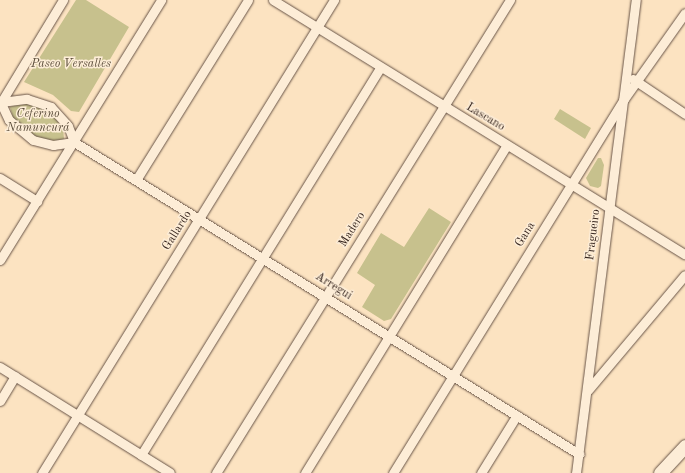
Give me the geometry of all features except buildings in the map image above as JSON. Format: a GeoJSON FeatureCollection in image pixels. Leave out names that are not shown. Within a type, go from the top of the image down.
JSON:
{"type":"FeatureCollection","features":[{"type":"Feature","properties":{"kind":"street"},"geometry":{"type":"LineString","coordinates":[[0,102],[63,0]]}},
{"type":"Feature","properties":{"kind":"street"},"geometry":{"type":"LineString","coordinates":[[0,260],[161,0]]}},
{"type":"Feature","properties":{"kind":"street"},"geometry":{"type":"LineString","coordinates":[[136,180],[248,0]]}},
{"type":"Feature","properties":{"kind":"street","name":"Lascano"},"geometry":{"type":"LineString","coordinates":[[273,0],[380,68],[685,254]]}},
{"type":"Feature","properties":{"kind":"street","name":"Gallardo"},"geometry":{"type":"LineString","coordinates":[[42,473],[334,0]]}},
{"type":"Feature","properties":{"kind":"street","name":"Madero"},"geometry":{"type":"LineString","coordinates":[[216,473],[510,0]]}},
{"type":"Feature","properties":{"kind":"street","name":"Fragueiro"},"geometry":{"type":"LineString","coordinates":[[576,473],[636,0]]}},
{"type":"Feature","properties":{"kind":"street","name":"Gana"},"geometry":{"type":"LineString","coordinates":[[393,473],[624,99],[685,13]]}},
{"type":"Feature","properties":{"kind":"street"},"geometry":{"type":"LineString","coordinates":[[141,455],[380,68]]}},
{"type":"Feature","properties":{"kind":"street"},"geometry":{"type":"LineString","coordinates":[[627,73],[636,82],[685,114]]}},
{"type":"Feature","properties":{"kind":"street"},"geometry":{"type":"LineString","coordinates":[[0,102],[27,99],[51,107],[68,126],[74,142]]}},
{"type":"Feature","properties":{"kind":"street"},"geometry":{"type":"LineString","coordinates":[[0,102],[9,120],[28,137],[53,145],[74,142]]}},
{"type":"Feature","properties":{"kind":"street","name":"Arregui"},"geometry":{"type":"LineString","coordinates":[[74,142],[579,454]]}},
{"type":"Feature","properties":{"kind":"street"},"geometry":{"type":"LineString","coordinates":[[305,473],[507,145]]}},
{"type":"Feature","properties":{"kind":"street"},"geometry":{"type":"LineString","coordinates":[[0,178],[37,201]]}},
{"type":"Feature","properties":{"kind":"street"},"geometry":{"type":"LineString","coordinates":[[586,393],[685,274]]}},
{"type":"Feature","properties":{"kind":"street"},"geometry":{"type":"LineString","coordinates":[[0,367],[170,473]]}},
{"type":"Feature","properties":{"kind":"street"},"geometry":{"type":"LineString","coordinates":[[0,401],[15,376]]}},
{"type":"Feature","properties":{"kind":"street"},"geometry":{"type":"LineString","coordinates":[[481,473],[517,415]]}},
{"type":"Feature","properties":{"kind":"street"},"geometry":{"type":"LineString","coordinates":[[660,473],[685,446]]}},
{"type":"Feature","properties":{"kind":"green space","name":"Paseo Versalles"},"geometry":{"type":"Polygon","coordinates":[[[76,0],[86,0],[129,27],[79,112],[71,111],[53,95],[24,82],[76,0]]]}},
{"type":"Feature","properties":{"kind":"green space","name":"Ceferino Namuncurá"},"geometry":{"type":"Polygon","coordinates":[[[21,102],[39,107],[54,117],[63,128],[64,139],[58,142],[37,138],[13,118],[10,107],[21,102]]]}},
{"type":"Feature","properties":{"kind":"green space"},"geometry":{"type":"Polygon","coordinates":[[[560,109],[591,128],[585,139],[554,119],[560,109]]]}},
{"type":"Feature","properties":{"kind":"green space"},"geometry":{"type":"Polygon","coordinates":[[[598,158],[601,158],[604,165],[601,186],[598,188],[590,186],[586,178],[598,158]]]}},
{"type":"Feature","properties":{"kind":"green space"},"geometry":{"type":"Polygon","coordinates":[[[429,208],[451,222],[391,319],[384,321],[362,307],[375,285],[357,273],[381,233],[404,247],[429,208]]]}}]}
